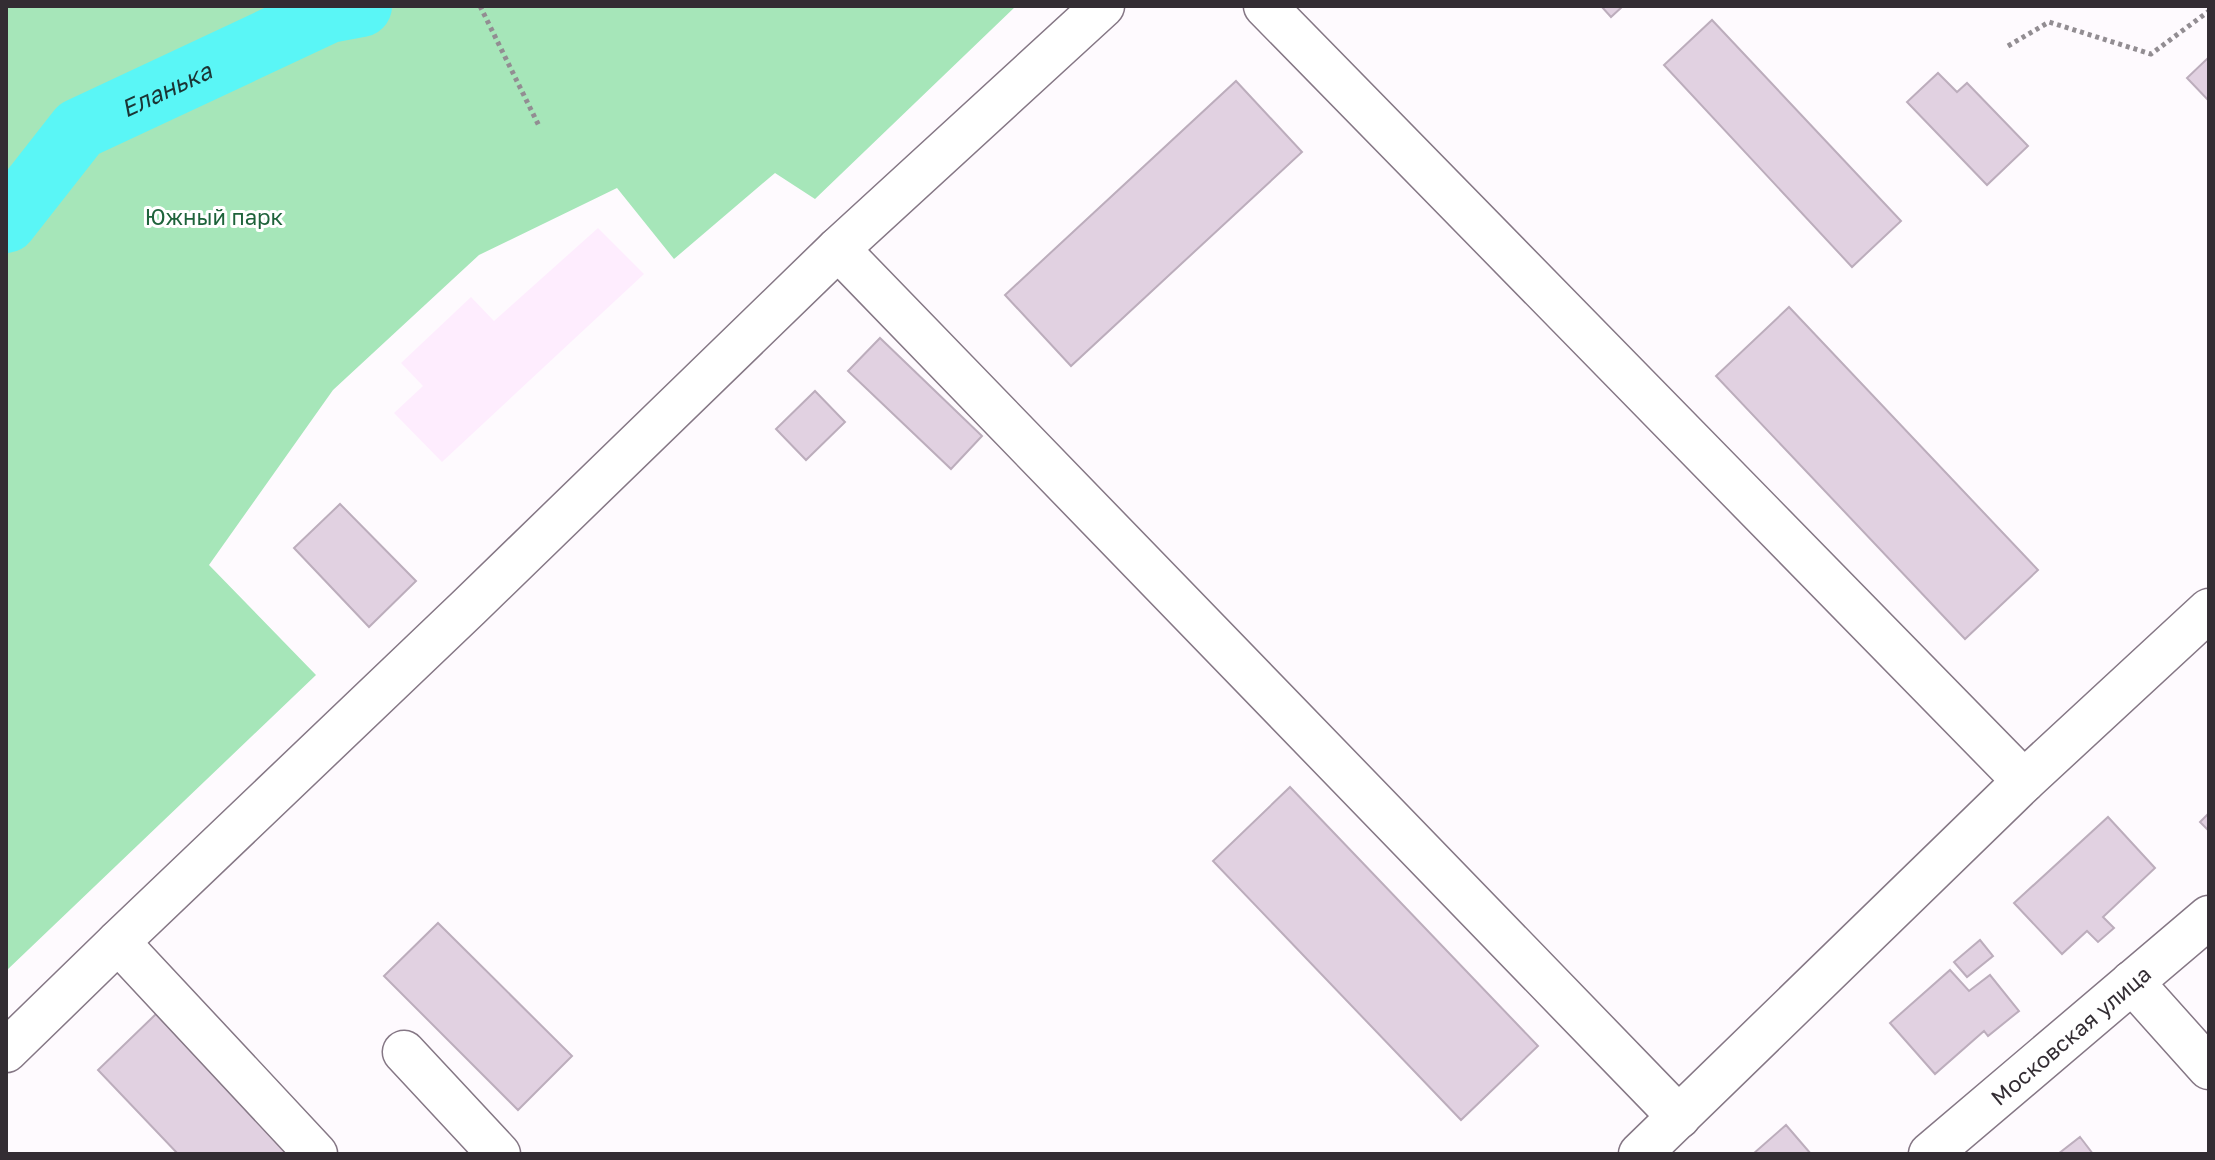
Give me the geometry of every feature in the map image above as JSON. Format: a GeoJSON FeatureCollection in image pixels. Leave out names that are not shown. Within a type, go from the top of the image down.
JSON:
{"type":"FeatureCollection","features":[{"type":"Feature","properties":{"kind":"street"},"geometry":{"type":"LineString","coordinates":[[6,1051],[838,249],[1103,6]]}},
{"type":"Feature","properties":{"kind":"street"},"geometry":{"type":"LineString","coordinates":[[1265,6],[2024,781]]}},
{"type":"Feature","properties":{"kind":"street"},"geometry":{"type":"LineString","coordinates":[[838,249],[1679,1117]]}},
{"type":"Feature","properties":{"kind":"street"},"geometry":{"type":"LineString","coordinates":[[1640,1154],[2024,781],[2209,610]]}},
{"type":"Feature","properties":{"kind":"street","name":"Московская улица"},"geometry":{"type":"LineString","coordinates":[[1930,1154],[2209,917]]}},
{"type":"Feature","properties":{"kind":"street"},"geometry":{"type":"LineString","coordinates":[[118,942],[316,1154]]}},
{"type":"Feature","properties":{"kind":"street"},"geometry":{"type":"LineString","coordinates":[[2132,982],[2209,1068]]}},
{"type":"Feature","properties":{"kind":"street"},"geometry":{"type":"LineString","coordinates":[[404,1052],[499,1154]]}},
{"type":"Feature","properties":{"kind":"path"},"geometry":{"type":"LineString","coordinates":[[480,6],[540,128]]}},
{"type":"Feature","properties":{"kind":"path"},"geometry":{"type":"LineString","coordinates":[[2008,46],[2049,22],[2151,54],[2209,11]]}},
{"type":"Feature","properties":{"kind":"shaded area"},"geometry":{"type":"Polygon","coordinates":[[[598,228],[644,274],[442,462],[394,413],[423,386],[401,363],[471,297],[494,321],[598,228]]]}},
{"type":"Feature","properties":{"kind":"green space","name":"Южный парк"},"geometry":{"type":"Polygon","coordinates":[[[6,6],[1016,6],[815,199],[775,173],[674,259],[617,188],[479,255],[333,390],[209,565],[316,675],[6,971],[6,6]]]}},
{"type":"Feature","properties":{"kind":"building"},"geometry":{"type":"Polygon","coordinates":[[[1601,6],[1623,6],[1611,17],[1601,6]]]}},
{"type":"Feature","properties":{"kind":"building"},"geometry":{"type":"Polygon","coordinates":[[[1712,20],[1901,221],[1852,267],[1664,65],[1712,20]]]}},
{"type":"Feature","properties":{"kind":"building"},"geometry":{"type":"Polygon","coordinates":[[[2209,57],[2209,101],[2187,78],[2209,57]]]}},
{"type":"Feature","properties":{"kind":"building"},"geometry":{"type":"Polygon","coordinates":[[[1938,73],[1957,92],[1967,83],[2028,146],[1987,185],[1907,102],[1938,73]]]}},
{"type":"Feature","properties":{"kind":"building"},"geometry":{"type":"Polygon","coordinates":[[[1236,81],[1302,152],[1071,366],[1005,295],[1236,81]]]}},
{"type":"Feature","properties":{"kind":"building"},"geometry":{"type":"Polygon","coordinates":[[[1789,307],[2038,570],[1965,639],[1716,376],[1789,307]]]}},
{"type":"Feature","properties":{"kind":"building"},"geometry":{"type":"Polygon","coordinates":[[[880,338],[982,436],[951,469],[848,371],[880,338]]]}},
{"type":"Feature","properties":{"kind":"building"},"geometry":{"type":"Polygon","coordinates":[[[815,391],[845,422],[806,460],[776,429],[815,391]]]}},
{"type":"Feature","properties":{"kind":"building"},"geometry":{"type":"Polygon","coordinates":[[[340,504],[416,581],[369,627],[294,548],[340,504]]]}},
{"type":"Feature","properties":{"kind":"building"},"geometry":{"type":"Polygon","coordinates":[[[1290,787],[1538,1046],[1461,1120],[1213,861],[1290,787]]]}},
{"type":"Feature","properties":{"kind":"building"},"geometry":{"type":"Polygon","coordinates":[[[2209,813],[2209,831],[2200,822],[2209,813]]]}},
{"type":"Feature","properties":{"kind":"building"},"geometry":{"type":"Polygon","coordinates":[[[2108,817],[2155,868],[2103,917],[2114,928],[2098,942],[2087,931],[2062,954],[2014,903],[2108,817]]]}},
{"type":"Feature","properties":{"kind":"building"},"geometry":{"type":"Polygon","coordinates":[[[438,923],[572,1056],[518,1110],[384,976],[438,923]]]}},
{"type":"Feature","properties":{"kind":"building"},"geometry":{"type":"Polygon","coordinates":[[[1980,940],[1993,956],[1967,977],[1954,962],[1980,940]]]}},
{"type":"Feature","properties":{"kind":"building"},"geometry":{"type":"Polygon","coordinates":[[[1950,970],[1969,991],[1990,975],[2019,1011],[1988,1036],[1984,1031],[1935,1074],[1890,1023],[1950,970]]]}},
{"type":"Feature","properties":{"kind":"building"},"geometry":{"type":"Polygon","coordinates":[[[156,1014],[290,1154],[178,1154],[98,1070],[156,1014]]]}},
{"type":"Feature","properties":{"kind":"building"},"geometry":{"type":"Polygon","coordinates":[[[1786,1125],[1811,1154],[1753,1154],[1786,1125]]]}},
{"type":"Feature","properties":{"kind":"building"},"geometry":{"type":"Polygon","coordinates":[[[2080,1137],[2093,1154],[2058,1154],[2080,1137]]]}},
{"type":"Feature","properties":{"kind":"waterway","name":"Еланька"},"geometry":{"type":"LineString","coordinates":[[6,222],[79,129],[329,12],[361,6]]}}]}
